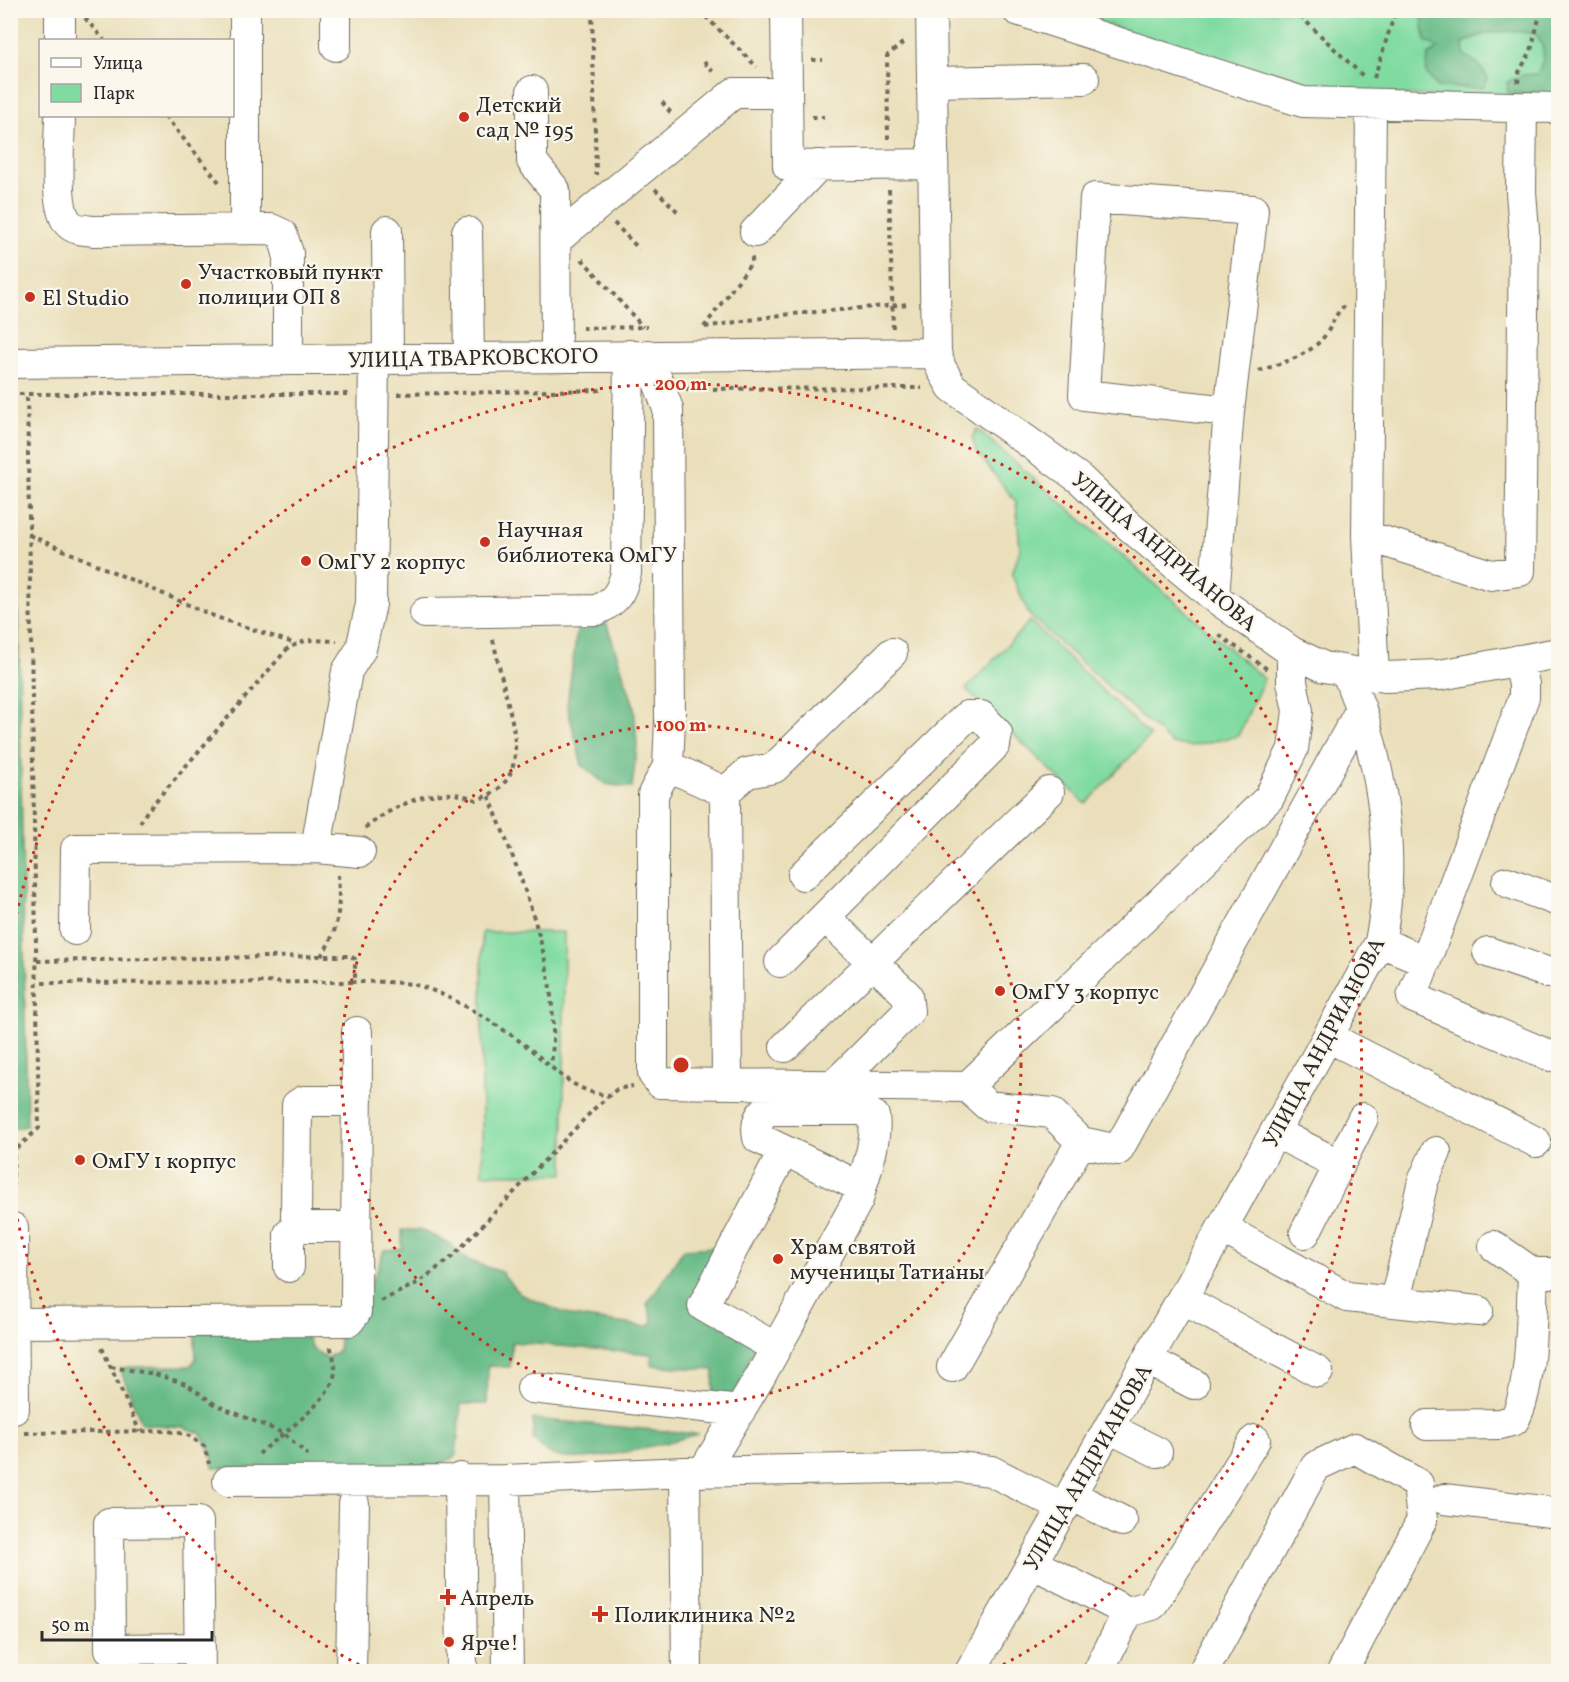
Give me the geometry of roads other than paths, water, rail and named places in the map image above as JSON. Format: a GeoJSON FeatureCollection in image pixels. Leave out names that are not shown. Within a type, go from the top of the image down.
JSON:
{"type":"FeatureCollection","features":[{"type":"Feature","properties":{"kind":"street"},"geometry":{"type":"LineString","coordinates":[[60,10],[60,39]]}},
{"type":"Feature","properties":{"kind":"street"},"geometry":{"type":"LineString","coordinates":[[245,10],[245,222]]}},
{"type":"Feature","properties":{"kind":"street"},"geometry":{"type":"LineString","coordinates":[[336,10],[336,45]]}},
{"type":"Feature","properties":{"kind":"street"},"geometry":{"type":"LineString","coordinates":[[786,10],[788,166],[933,164]]}},
{"type":"Feature","properties":{"kind":"street","name":"УЛИЦА АНДРИАНОВА"},"geometry":{"type":"LineString","coordinates":[[931,10],[936,353],[952,387],[1080,479],[1129,526],[1214,597],[1292,652],[1323,667],[1360,674],[1361,710],[1377,769],[1386,836],[1388,905],[1380,942],[1148,1360],[970,1671]]}},
{"type":"Feature","properties":{"kind":"street"},"geometry":{"type":"LineString","coordinates":[[1017,10],[1304,102],[1558,108]]}},
{"type":"Feature","properties":{"kind":"street"},"geometry":{"type":"LineString","coordinates":[[932,82],[1084,79]]}},
{"type":"Feature","properties":{"kind":"street"},"geometry":{"type":"LineString","coordinates":[[532,91],[532,161],[555,190],[559,238],[556,356]]}},
{"type":"Feature","properties":{"kind":"street"},"geometry":{"type":"LineString","coordinates":[[559,238],[596,205],[734,93],[787,93]]}},
{"type":"Feature","properties":{"kind":"street"},"geometry":{"type":"LineString","coordinates":[[1371,105],[1367,536],[1360,674],[1440,675],[1558,653]]}},
{"type":"Feature","properties":{"kind":"street"},"geometry":{"type":"LineString","coordinates":[[1367,536],[1491,575],[1520,571],[1524,230],[1521,192],[1522,108]]}},
{"type":"Feature","properties":{"kind":"street"},"geometry":{"type":"LineString","coordinates":[[60,117],[60,199],[62,213],[69,225],[81,230],[94,231],[245,222],[282,234],[288,253],[288,359]]}},
{"type":"Feature","properties":{"kind":"street"},"geometry":{"type":"LineString","coordinates":[[755,232],[819,165]]}},
{"type":"Feature","properties":{"kind":"street"},"geometry":{"type":"LineString","coordinates":[[1214,597],[1229,411],[1253,210],[1095,198],[1084,395],[1229,411]]}},
{"type":"Feature","properties":{"kind":"street"},"geometry":{"type":"LineString","coordinates":[[315,848],[347,671],[361,649],[371,604],[375,394],[381,359],[387,231]]}},
{"type":"Feature","properties":{"kind":"street"},"geometry":{"type":"LineString","coordinates":[[467,232],[468,357]]}},
{"type":"Feature","properties":{"kind":"street"},"geometry":{"type":"LineString","coordinates":[[425,613],[597,610],[611,603],[621,592],[626,573],[640,346]]}},
{"type":"Feature","properties":{"kind":"street"},"geometry":{"type":"LineString","coordinates":[[640,346],[668,409],[670,699],[668,765],[653,794],[653,1074],[660,1083],[968,1087],[988,1106],[1052,1113],[1081,1142],[1118,1150],[1361,710]]}},
{"type":"Feature","properties":{"kind":"street","name":"УЛИЦА ТВАРКОВСКОГО"},"geometry":{"type":"LineString","coordinates":[[10,363],[556,356],[640,346],[936,353]]}},
{"type":"Feature","properties":{"kind":"street"},"geometry":{"type":"LineString","coordinates":[[968,1087],[1269,798],[1293,749],[1299,711],[1292,682],[1292,652]]}},
{"type":"Feature","properties":{"kind":"street"},"geometry":{"type":"LineString","coordinates":[[727,1084],[725,792],[747,773],[774,768],[892,653]]}},
{"type":"Feature","properties":{"kind":"street"},"geometry":{"type":"LineString","coordinates":[[1518,660],[1524,684],[1524,697],[1412,997],[1551,1056]]}},
{"type":"Feature","properties":{"kind":"street"},"geometry":{"type":"LineString","coordinates":[[780,962],[995,745],[997,733],[981,716],[967,716],[803,875]]}},
{"type":"Feature","properties":{"kind":"street"},"geometry":{"type":"LineString","coordinates":[[668,765],[725,792]]}},
{"type":"Feature","properties":{"kind":"street"},"geometry":{"type":"LineString","coordinates":[[785,1047],[874,964],[1049,792]]}},
{"type":"Feature","properties":{"kind":"street"},"geometry":{"type":"LineString","coordinates":[[75,930],[76,849],[315,848],[358,843]]}},
{"type":"Feature","properties":{"kind":"street"},"geometry":{"type":"LineString","coordinates":[[1507,882],[1558,901]]}},
{"type":"Feature","properties":{"kind":"street"},"geometry":{"type":"LineString","coordinates":[[825,917],[907,995],[909,1011],[834,1085]]}},
{"type":"Feature","properties":{"kind":"street"},"geometry":{"type":"LineString","coordinates":[[1380,942],[1426,961]]}},
{"type":"Feature","properties":{"kind":"street"},"geometry":{"type":"LineString","coordinates":[[1488,952],[1549,973],[1558,973]]}},
{"type":"Feature","properties":{"kind":"street"},"geometry":{"type":"LineString","coordinates":[[14,1323],[349,1316],[356,1227],[357,1032]]}},
{"type":"Feature","properties":{"kind":"street"},"geometry":{"type":"LineString","coordinates":[[1328,1037],[1536,1142]]}},
{"type":"Feature","properties":{"kind":"street"},"geometry":{"type":"LineString","coordinates":[[301,1227],[296,1217],[297,1106],[303,1101],[357,1101]]}},
{"type":"Feature","properties":{"kind":"street"},"geometry":{"type":"LineString","coordinates":[[687,1671],[694,1472],[740,1411],[858,1200],[876,1127],[874,1116],[862,1110],[766,1110],[760,1114],[756,1126],[758,1138],[861,1187]]}},
{"type":"Feature","properties":{"kind":"street"},"geometry":{"type":"LineString","coordinates":[[1305,1233],[1363,1118]]}},
{"type":"Feature","properties":{"kind":"street"},"geometry":{"type":"LineString","coordinates":[[1275,1132],[1340,1165]]}},
{"type":"Feature","properties":{"kind":"street"},"geometry":{"type":"LineString","coordinates":[[952,1367],[1081,1142]]}},
{"type":"Feature","properties":{"kind":"street"},"geometry":{"type":"LineString","coordinates":[[776,1348],[703,1306],[784,1150]]}},
{"type":"Feature","properties":{"kind":"street"},"geometry":{"type":"LineString","coordinates":[[1395,1301],[1423,1181],[1436,1152]]}},
{"type":"Feature","properties":{"kind":"street"},"geometry":{"type":"LineString","coordinates":[[289,1267],[290,1234],[301,1227],[356,1227]]}},
{"type":"Feature","properties":{"kind":"street"},"geometry":{"type":"LineString","coordinates":[[12,1228],[16,1421]]}},
{"type":"Feature","properties":{"kind":"street"},"geometry":{"type":"LineString","coordinates":[[1222,1228],[1347,1297],[1478,1311]]}},
{"type":"Feature","properties":{"kind":"street"},"geometry":{"type":"LineString","coordinates":[[1427,1425],[1500,1424],[1514,1420],[1519,1411],[1546,1273],[1494,1246]]}},
{"type":"Feature","properties":{"kind":"street"},"geometry":{"type":"LineString","coordinates":[[1182,1299],[1318,1371]]}},
{"type":"Feature","properties":{"kind":"street"},"geometry":{"type":"LineString","coordinates":[[1148,1360],[1194,1384]]}},
{"type":"Feature","properties":{"kind":"street"},"geometry":{"type":"LineString","coordinates":[[532,1388],[740,1411]]}},
{"type":"Feature","properties":{"kind":"street"},"geometry":{"type":"LineString","coordinates":[[1109,1428],[1157,1452]]}},
{"type":"Feature","properties":{"kind":"street"},"geometry":{"type":"LineString","coordinates":[[1032,1563],[1128,1612],[1152,1605],[1255,1440]]}},
{"type":"Feature","properties":{"kind":"street"},"geometry":{"type":"LineString","coordinates":[[1203,1671],[1316,1466],[1355,1448],[1418,1484],[1422,1520],[1342,1671]]}},
{"type":"Feature","properties":{"kind":"street"},"geometry":{"type":"LineString","coordinates":[[218,1474],[335,1480],[505,1480],[694,1472],[979,1469],[992,1471],[1067,1502],[1122,1521]]}},
{"type":"Feature","properties":{"kind":"street"},"geometry":{"type":"LineString","coordinates":[[460,1479],[462,1671]]}},
{"type":"Feature","properties":{"kind":"street"},"geometry":{"type":"LineString","coordinates":[[505,1480],[508,1671]]}},
{"type":"Feature","properties":{"kind":"street"},"geometry":{"type":"LineString","coordinates":[[1444,1499],[1558,1514]]}},
{"type":"Feature","properties":{"kind":"street"},"geometry":{"type":"LineString","coordinates":[[351,1671],[354,1504]]}},
{"type":"Feature","properties":{"kind":"street"},"geometry":{"type":"LineString","coordinates":[[198,1522],[200,1660],[110,1649],[109,1523],[198,1522]]}},
{"type":"Feature","properties":{"kind":"street"},"geometry":{"type":"LineString","coordinates":[[1098,1671],[1128,1612]]}},
{"type":"Feature","properties":{"kind":"place","name":"Детский сад № 195"},"geometry":{"type":"Point","coordinates":[464,117]}},
{"type":"Feature","properties":{"kind":"place","name":"Участковый пункт полиции ОП 8"},"geometry":{"type":"Point","coordinates":[186,284]}},
{"type":"Feature","properties":{"kind":"place","name":"El Studio"},"geometry":{"type":"Point","coordinates":[30,297]}},
{"type":"Feature","properties":{"kind":"place","name":"Научная библиотека ОмГУ"},"geometry":{"type":"Point","coordinates":[485,542]}},
{"type":"Feature","properties":{"kind":"place","name":"ОмГУ 2 корпус"},"geometry":{"type":"Point","coordinates":[306,561]}},
{"type":"Feature","properties":{"kind":"place","name":"ОмГУ 3 корпус"},"geometry":{"type":"Point","coordinates":[1000,991]}},
{"type":"Feature","properties":{"kind":"place","name":"ОмГУ 1 корпус"},"geometry":{"type":"Point","coordinates":[80,1160]}},
{"type":"Feature","properties":{"kind":"place","name":"Храм святой мученицы Татианы"},"geometry":{"type":"Point","coordinates":[778,1259]}},
{"type":"Feature","properties":{"kind":"place","name":"Апрель"},"geometry":{"type":"Point","coordinates":[448,1597]}},
{"type":"Feature","properties":{"kind":"place","name":"Поликлиника №2"},"geometry":{"type":"Point","coordinates":[600,1614]}},
{"type":"Feature","properties":{"kind":"place","name":"Ярче!"},"geometry":{"type":"Point","coordinates":[449,1642]}}]}
